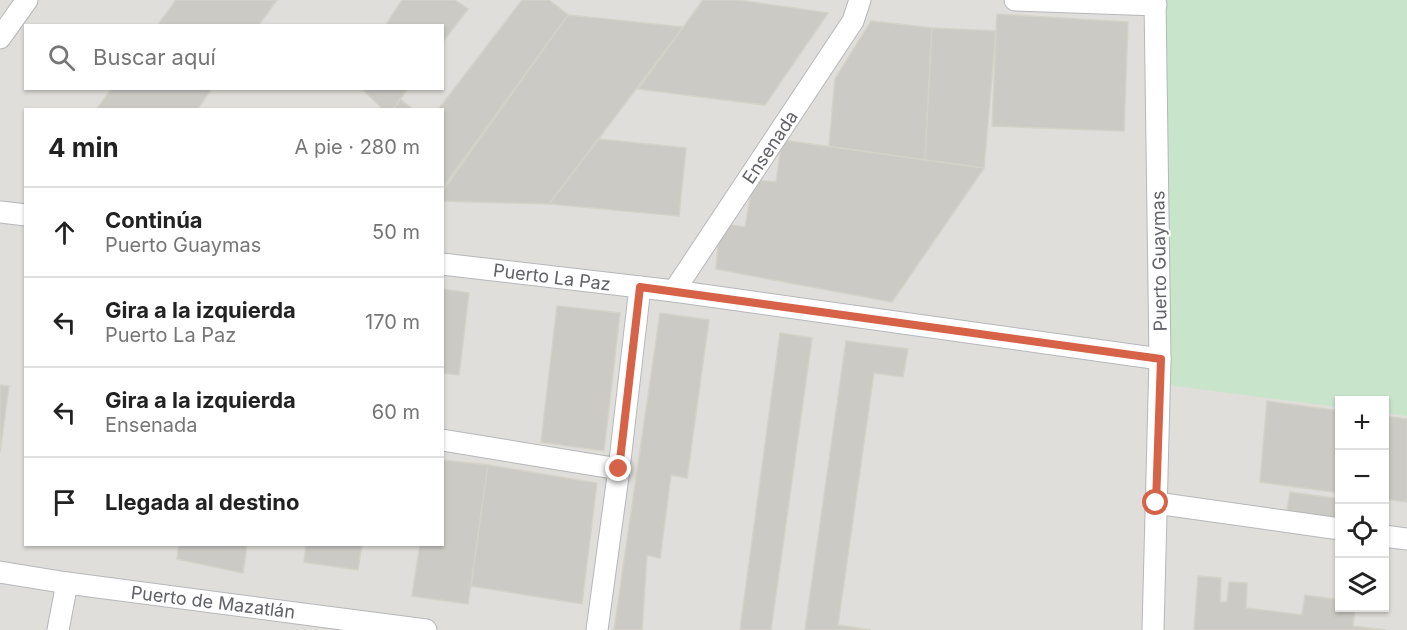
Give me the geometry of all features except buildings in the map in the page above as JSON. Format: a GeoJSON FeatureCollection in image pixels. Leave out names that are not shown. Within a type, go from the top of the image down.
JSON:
{"type":"FeatureCollection","features":[{"type":"Feature","properties":{"kind":"street"},"geometry":{"type":"LineString","coordinates":[[0,38],[27,0]]}},
{"type":"Feature","properties":{"kind":"street","name":"Ensenada"},"geometry":{"type":"LineString","coordinates":[[674,291],[853,21],[860,0]]}},
{"type":"Feature","properties":{"kind":"street"},"geometry":{"type":"LineString","coordinates":[[1015,0],[1155,2]]}},
{"type":"Feature","properties":{"kind":"street","name":"Puerto Guaymas"},"geometry":{"type":"LineString","coordinates":[[1153,630],[1161,359],[1155,2]]}},
{"type":"Feature","properties":{"kind":"street"},"geometry":{"type":"LineString","coordinates":[[0,212],[24,215]]}},
{"type":"Feature","properties":{"kind":"street","name":"Puerto La Paz"},"geometry":{"type":"LineString","coordinates":[[444,264],[674,291],[1161,359]]}},
{"type":"Feature","properties":{"kind":"street"},"geometry":{"type":"LineString","coordinates":[[597,630],[619,469],[640,287]]}},
{"type":"Feature","properties":{"kind":"street"},"geometry":{"type":"LineString","coordinates":[[444,440],[619,469]]}},
{"type":"Feature","properties":{"kind":"street"},"geometry":{"type":"LineString","coordinates":[[1156,503],[1335,528]]}},
{"type":"Feature","properties":{"kind":"street"},"geometry":{"type":"LineString","coordinates":[[1389,537],[1407,539]]}},
{"type":"Feature","properties":{"kind":"street","name":"Puerto de Mazatlán"},"geometry":{"type":"LineString","coordinates":[[0,572],[67,583],[426,630]]}},
{"type":"Feature","properties":{"kind":"street"},"geometry":{"type":"LineString","coordinates":[[58,630],[67,583]]}},
{"type":"Feature","properties":{"kind":"shaded area"},"geometry":{"type":"Polygon","coordinates":[[[0,0],[1407,0],[1407,630],[0,630],[0,0]]]}},
{"type":"Feature","properties":{"kind":"green space"},"geometry":{"type":"Polygon","coordinates":[[[1157,0],[1407,0],[1407,416],[1389,414],[1389,396],[1335,396],[1335,406],[1160,384],[1157,0]]]}},
{"type":"Feature","properties":{"kind":"route"},"geometry":{"type":"LineString","coordinates":[[619,469],[640,287],[1161,359],[1156,503]]}}]}
